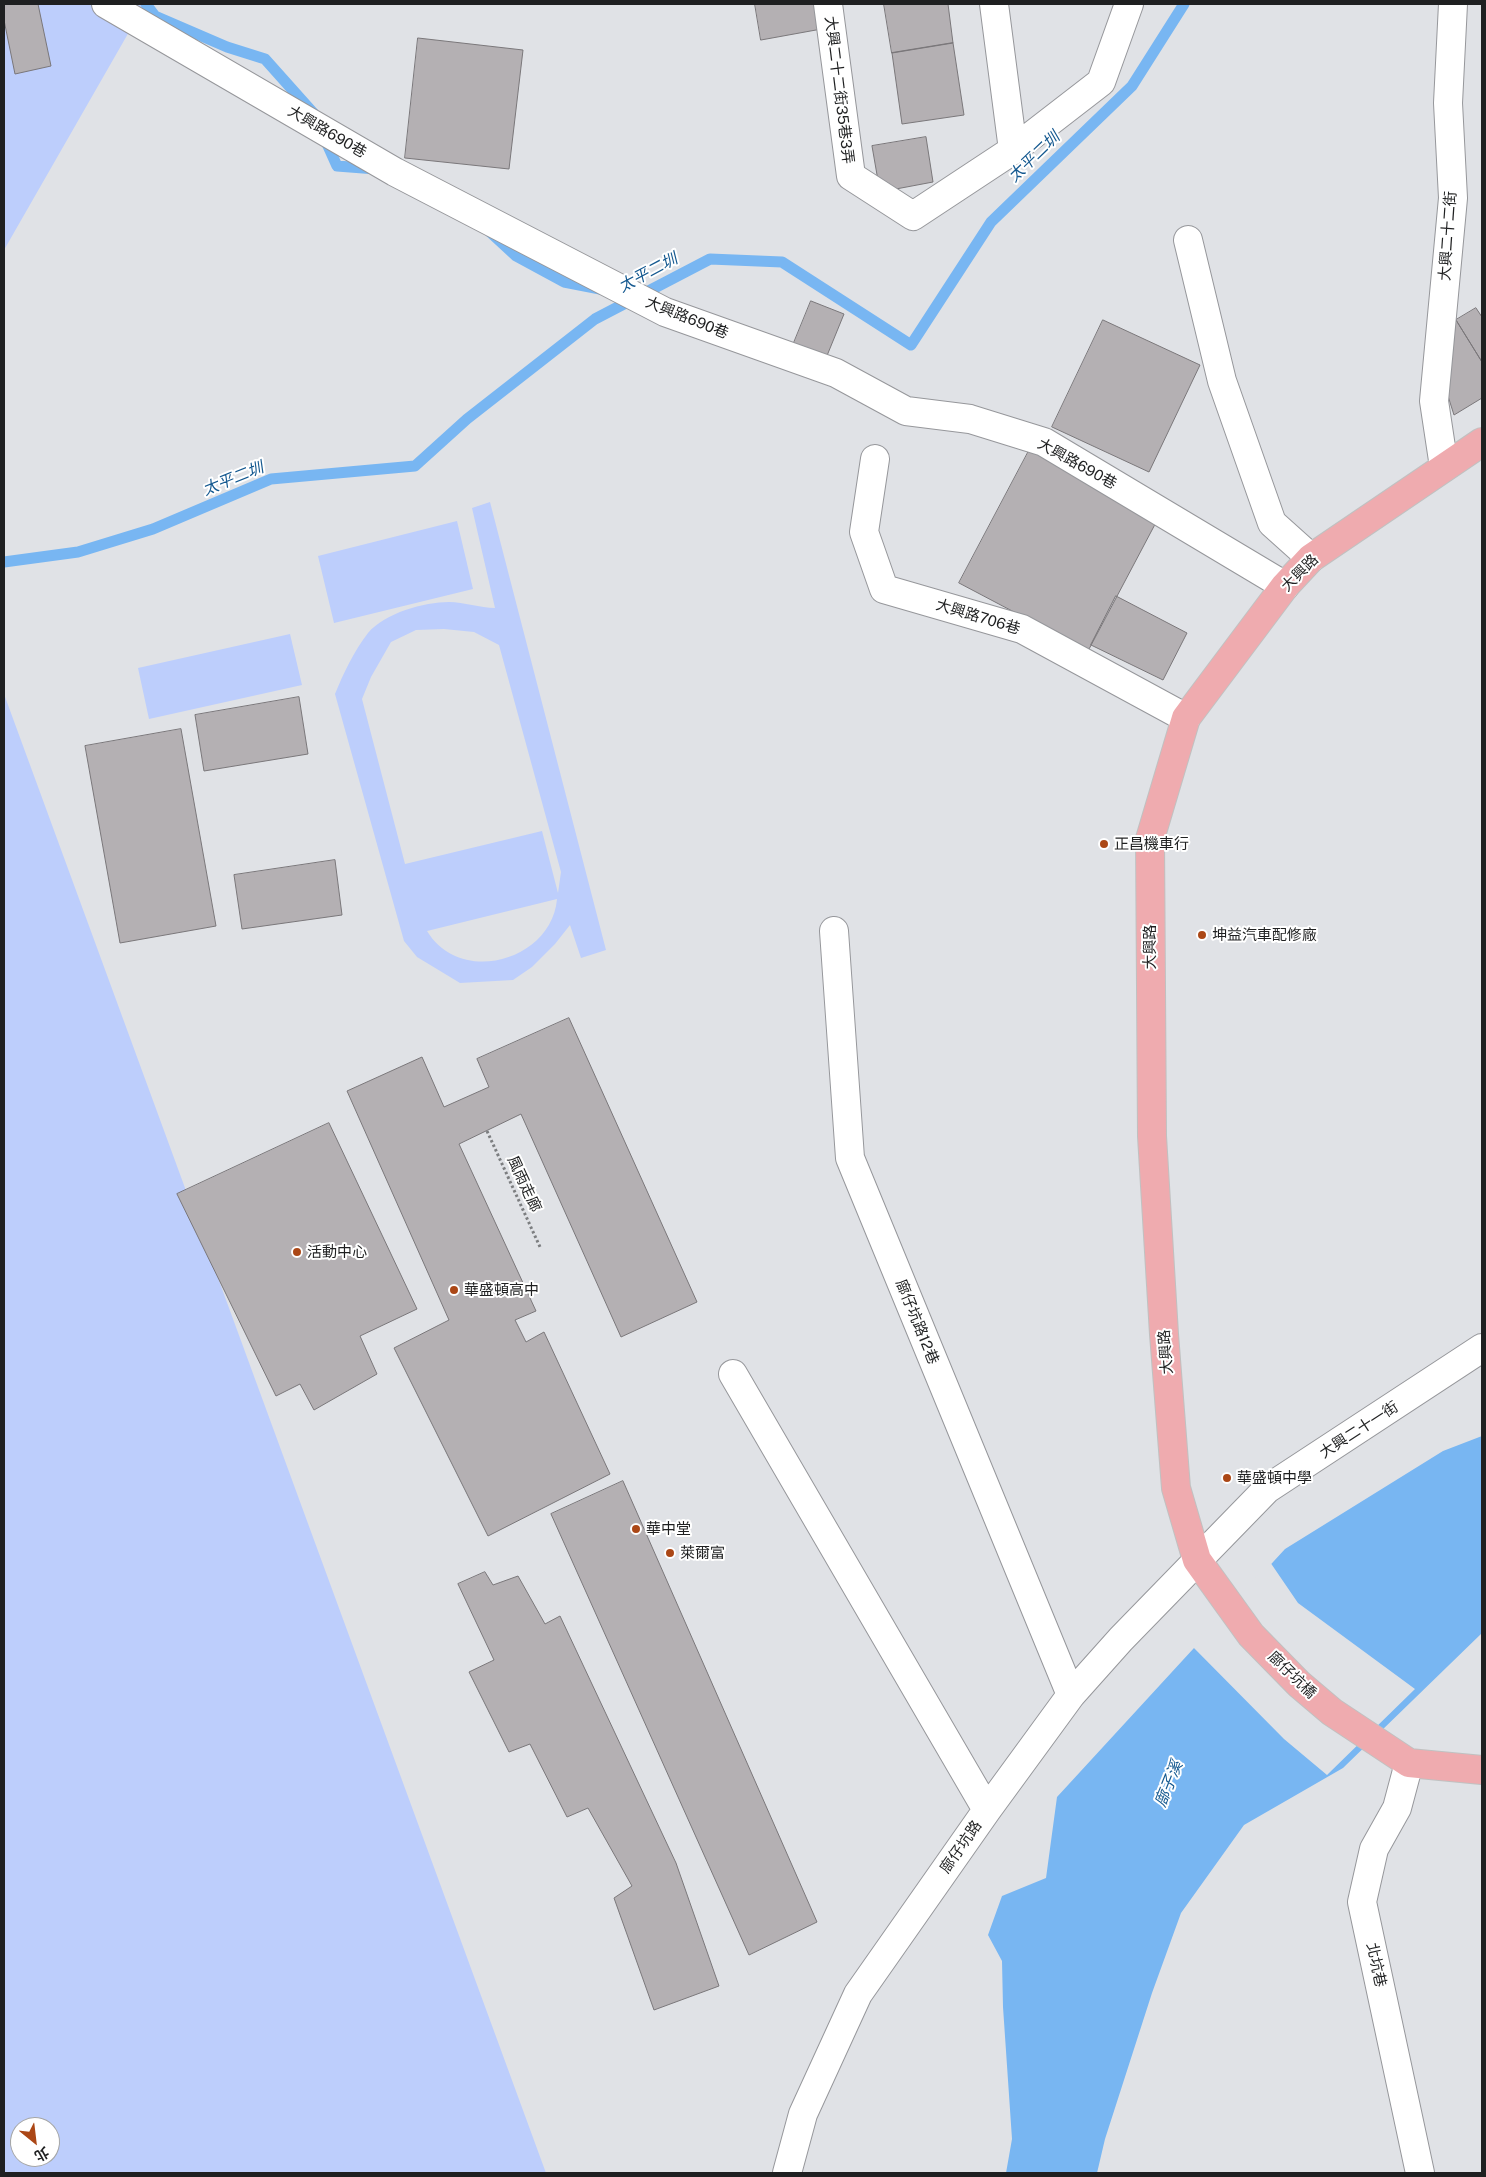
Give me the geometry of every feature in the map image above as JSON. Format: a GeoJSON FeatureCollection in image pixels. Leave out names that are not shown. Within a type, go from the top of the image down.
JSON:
{"type":"FeatureCollection","features":[{"type":"Feature","properties":{"kind":"main road","name":"大興路"},"geometry":{"type":"LineString","coordinates":[[1213,1583],[1197,1560],[1176,1488],[1152,1136],[1150,839],[1186,718],[1285,586],[1311,558],[1482,442]]}},
{"type":"Feature","properties":{"kind":"main road","name":"廍仔坑橋"},"geometry":{"type":"LineString","coordinates":[[1213,1583],[1251,1635],[1300,1684],[1332,1712],[1399,1755]]}},
{"type":"Feature","properties":{"kind":"main road"},"geometry":{"type":"LineString","coordinates":[[1399,1755],[1482,1770]]}},
{"type":"Feature","properties":{"kind":"street","name":"大興路690巷"},"geometry":{"type":"LineString","coordinates":[[106,4],[395,172],[665,312],[836,373],[906,411],[970,418],[1044,442],[1285,586]]}},
{"type":"Feature","properties":{"kind":"street","name":"大興二十二街35巷3弄"},"geometry":{"type":"LineString","coordinates":[[828,4],[850,176],[913,216],[1012,150]]}},
{"type":"Feature","properties":{"kind":"street"},"geometry":{"type":"LineString","coordinates":[[994,4],[1012,150]]}},
{"type":"Feature","properties":{"kind":"street"},"geometry":{"type":"LineString","coordinates":[[1012,150],[1100,82],[1129,4]]}},
{"type":"Feature","properties":{"kind":"street","name":"大興二十二街"},"geometry":{"type":"LineString","coordinates":[[1444,466],[1434,401],[1453,198],[1448,103],[1453,4]]}},
{"type":"Feature","properties":{"kind":"street"},"geometry":{"type":"LineString","coordinates":[[1188,240],[1222,381],[1272,523],[1311,558]]}},
{"type":"Feature","properties":{"kind":"street","name":"大興路706巷"},"geometry":{"type":"LineString","coordinates":[[875,459],[864,532],[884,589],[1022,629],[1186,718]]}},
{"type":"Feature","properties":{"kind":"street","name":"廍仔坑路12巷"},"geometry":{"type":"LineString","coordinates":[[834,931],[850,1158],[1071,1695]]}},
{"type":"Feature","properties":{"kind":"street","name":"大興二十一街"},"geometry":{"type":"LineString","coordinates":[[1197,1560],[1268,1489],[1482,1348]]}},
{"type":"Feature","properties":{"kind":"street"},"geometry":{"type":"LineString","coordinates":[[733,1374],[987,1810]]}},
{"type":"Feature","properties":{"kind":"street","name":"廍仔坑路"},"geometry":{"type":"LineString","coordinates":[[787,2173],[803,2114],[858,1994],[987,1810],[1071,1695],[1197,1560]]}},
{"type":"Feature","properties":{"kind":"street","name":"北坑巷"},"geometry":{"type":"LineString","coordinates":[[1399,1755],[1397,1808],[1374,1848],[1362,1902],[1420,2173]]}},
{"type":"Feature","properties":{"kind":"path","name":"風雨走廊"},"geometry":{"type":"LineString","coordinates":[[487,1130],[540,1247]]}},
{"type":"Feature","properties":{"kind":"shaded area"},"geometry":{"type":"Polygon","coordinates":[[[4,4],[145,4],[4,250],[4,4]]]}},
{"type":"Feature","properties":{"kind":"shaded area"},"geometry":{"type":"Polygon","coordinates":[[[490,502],[606,950],[581,958],[570,925],[555,944],[532,967],[513,980],[460,983],[417,957],[404,941],[335,694],[349,663],[368,633],[375,626],[395,614],[428,604],[455,602],[495,608],[472,508],[490,502]],[[444,629],[416,630],[391,642],[371,677],[362,699],[405,864],[542,831],[558,893],[561,872],[499,645],[474,632],[444,629]],[[557,899],[427,931],[442,948],[461,958],[482,962],[503,959],[523,951],[539,938],[551,920],[557,899]]]}},
{"type":"Feature","properties":{"kind":"shaded area"},"geometry":{"type":"Polygon","coordinates":[[[457,521],[473,589],[334,623],[318,556],[457,521]]]}},
{"type":"Feature","properties":{"kind":"shaded area"},"geometry":{"type":"Polygon","coordinates":[[[290,634],[302,685],[149,719],[138,668],[290,634]]]}},
{"type":"Feature","properties":{"kind":"shaded area"},"geometry":{"type":"Polygon","coordinates":[[[4,694],[546,2173],[4,2173],[4,694]]]}},
{"type":"Feature","properties":{"kind":"water","name":"廍子溪"},"geometry":{"type":"Polygon","coordinates":[[[1482,1436],[1482,1633],[1343,1768],[1244,1825],[1181,1913],[1152,1993],[1105,2139],[1097,2173],[1006,2173],[1012,2139],[1003,2007],[1002,1961],[988,1935],[1002,1896],[1046,1878],[1057,1797],[1285,1549],[1443,1451],[1482,1436]]]}},
{"type":"Feature","properties":{"kind":"pier"},"geometry":{"type":"Polygon","coordinates":[[[1270,1562],[1298,1603],[1415,1689],[1327,1775],[1284,1739],[1191,1645],[1270,1562]]]}},
{"type":"Feature","properties":{"kind":"building"},"geometry":{"type":"Polygon","coordinates":[[[4,4],[38,4],[51,66],[15,74],[4,20],[4,4]]]}},
{"type":"Feature","properties":{"kind":"building"},"geometry":{"type":"Polygon","coordinates":[[[755,4],[823,4],[827,28],[761,40],[755,4]]]}},
{"type":"Feature","properties":{"kind":"building"},"geometry":{"type":"Polygon","coordinates":[[[884,4],[948,4],[953,43],[892,53],[884,4]]]}},
{"type":"Feature","properties":{"kind":"building"},"geometry":{"type":"Polygon","coordinates":[[[418,38],[523,50],[509,169],[405,158],[418,38]]]}},
{"type":"Feature","properties":{"kind":"building"},"geometry":{"type":"Polygon","coordinates":[[[953,43],[964,115],[902,124],[892,53],[953,43]]]}},
{"type":"Feature","properties":{"kind":"building"},"geometry":{"type":"Polygon","coordinates":[[[926,137],[933,182],[880,192],[872,146],[926,137]]]}},
{"type":"Feature","properties":{"kind":"building"},"geometry":{"type":"Polygon","coordinates":[[[811,301],[844,314],[824,363],[791,350],[811,301]]]}},
{"type":"Feature","properties":{"kind":"building"},"geometry":{"type":"Polygon","coordinates":[[[1476,308],[1482,317],[1482,362],[1456,320],[1476,308]]]}},
{"type":"Feature","properties":{"kind":"building"},"geometry":{"type":"Polygon","coordinates":[[[1103,320],[1200,365],[1149,472],[1052,427],[1103,320]]]}},
{"type":"Feature","properties":{"kind":"building"},"geometry":{"type":"Polygon","coordinates":[[[1456,320],[1482,362],[1482,398],[1454,415],[1448,396],[1456,320]]]}},
{"type":"Feature","properties":{"kind":"building"},"geometry":{"type":"Polygon","coordinates":[[[1032,445],[1161,513],[1088,651],[959,583],[1032,445]]]}},
{"type":"Feature","properties":{"kind":"building"},"geometry":{"type":"Polygon","coordinates":[[[1116,596],[1187,633],[1163,680],[1091,645],[1116,596]]]}},
{"type":"Feature","properties":{"kind":"building"},"geometry":{"type":"Polygon","coordinates":[[[299,697],[308,754],[204,771],[195,715],[299,697]]]}},
{"type":"Feature","properties":{"kind":"building"},"geometry":{"type":"Polygon","coordinates":[[[181,729],[216,926],[120,943],[85,746],[181,729]]]}},
{"type":"Feature","properties":{"kind":"building"},"geometry":{"type":"Polygon","coordinates":[[[335,860],[342,915],[242,929],[234,875],[335,860]]]}},
{"type":"Feature","properties":{"kind":"building"},"geometry":{"type":"Polygon","coordinates":[[[569,1018],[697,1302],[621,1337],[521,1114],[459,1144],[536,1311],[515,1320],[526,1342],[544,1332],[610,1474],[488,1536],[394,1348],[449,1320],[347,1091],[422,1057],[444,1107],[489,1087],[477,1059],[569,1018]]]}},
{"type":"Feature","properties":{"kind":"building","name":"活動中心"},"geometry":{"type":"Polygon","coordinates":[[[329,1123],[417,1309],[360,1336],[377,1374],[314,1410],[300,1384],[276,1396],[177,1194],[329,1123]]]}},
{"type":"Feature","properties":{"kind":"building"},"geometry":{"type":"Polygon","coordinates":[[[623,1481],[817,1922],[749,1955],[551,1514],[623,1481]]]}},
{"type":"Feature","properties":{"kind":"building"},"geometry":{"type":"Polygon","coordinates":[[[485,1572],[493,1585],[518,1576],[545,1624],[560,1616],[676,1863],[719,1986],[654,2010],[614,1898],[632,1886],[588,1808],[567,1817],[530,1744],[509,1752],[469,1672],[494,1660],[458,1584],[485,1572]]]}},
{"type":"Feature","properties":{"kind":"waterway"},"geometry":{"type":"LineString","coordinates":[[146,4],[155,16],[227,47],[265,59],[315,115]]}},
{"type":"Feature","properties":{"kind":"waterway","name":"太平二圳"},"geometry":{"type":"LineString","coordinates":[[4,562],[78,552],[153,529],[271,479],[415,466],[467,419],[595,319],[710,259],[782,262],[911,345],[991,222],[1132,86],[1184,4]]}},
{"type":"Feature","properties":{"kind":"waterway"},"geometry":{"type":"LineString","coordinates":[[324,137],[337,166],[376,169]]}},
{"type":"Feature","properties":{"kind":"waterway"},"geometry":{"type":"LineString","coordinates":[[490,232],[516,256],[564,282],[600,289]]}},
{"type":"Feature","properties":{"kind":"place","name":"正昌機車行"},"geometry":{"type":"Point","coordinates":[1104,844]}},
{"type":"Feature","properties":{"kind":"place","name":"坤益汽車配修廠"},"geometry":{"type":"Point","coordinates":[1202,935]}},
{"type":"Feature","properties":{"kind":"place","name":"活動中心"},"geometry":{"type":"Point","coordinates":[297,1252]}},
{"type":"Feature","properties":{"kind":"place","name":"華盛頓高中"},"geometry":{"type":"Point","coordinates":[454,1290]}},
{"type":"Feature","properties":{"kind":"place","name":"華盛頓中學"},"geometry":{"type":"Point","coordinates":[1227,1478]}},
{"type":"Feature","properties":{"kind":"place","name":"華中堂"},"geometry":{"type":"Point","coordinates":[636,1529]}},
{"type":"Feature","properties":{"kind":"place","name":"萊爾富"},"geometry":{"type":"Point","coordinates":[670,1553]}}]}
